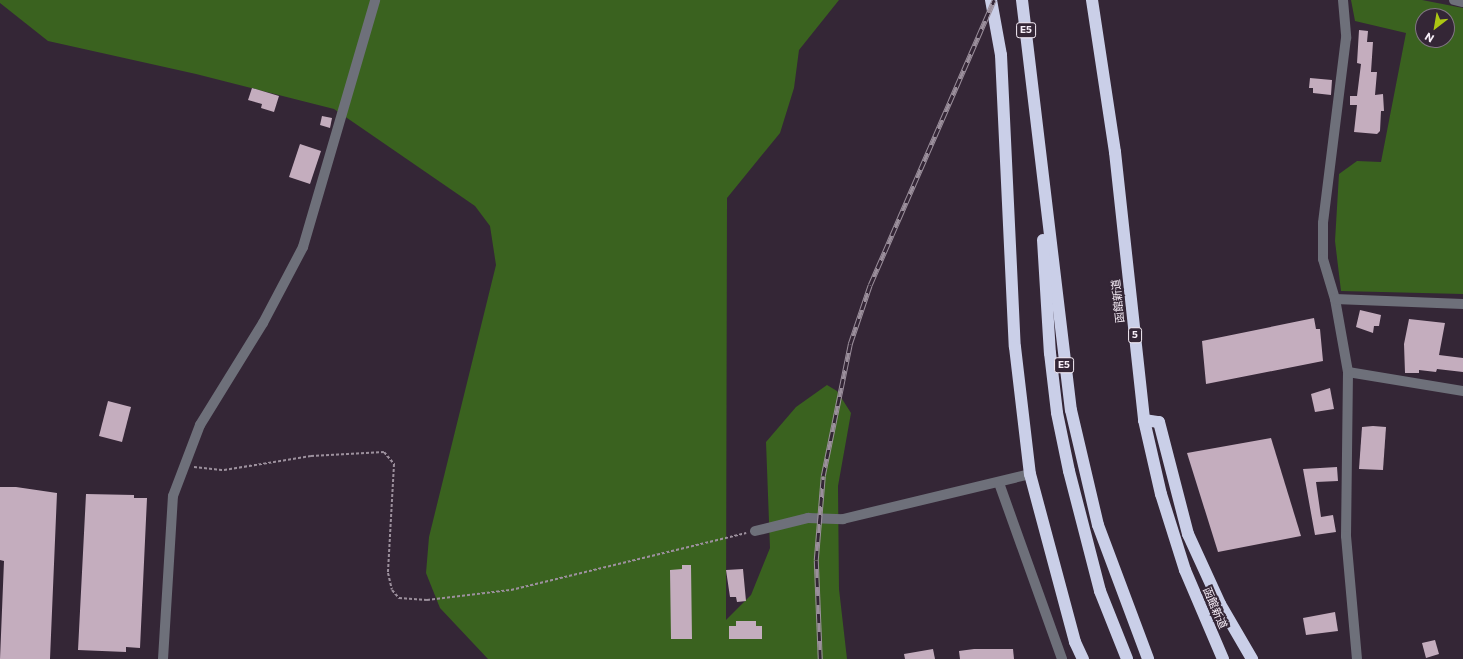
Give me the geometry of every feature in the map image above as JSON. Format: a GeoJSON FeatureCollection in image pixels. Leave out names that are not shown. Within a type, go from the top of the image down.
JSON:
{"type":"FeatureCollection","features":[{"type":"Feature","properties":{"kind":"highway"},"geometry":{"type":"LineString","coordinates":[[991,0],[1001,55],[1015,348],[1030,474],[1075,642],[1083,659]]}},
{"type":"Feature","properties":{"kind":"highway","name":"E5"},"geometry":{"type":"LineString","coordinates":[[1022,0],[1031,61],[1057,305],[1071,410],[1098,525],[1148,659]]}},
{"type":"Feature","properties":{"kind":"highway","name":"函館新道"},"geometry":{"type":"LineString","coordinates":[[1092,0],[1114,152],[1144,420],[1161,494],[1185,570],[1223,659]]}},
{"type":"Feature","properties":{"kind":"highway","name":"E5"},"geometry":{"type":"LineString","coordinates":[[1031,61],[1050,345],[1057,413],[1082,530],[1100,591],[1127,659]]}},
{"type":"Feature","properties":{"kind":"highway"},"geometry":{"type":"LineString","coordinates":[[1144,420],[1159,422],[1188,534],[1220,604],[1252,659]]}},
{"type":"Feature","properties":{"kind":"street"},"geometry":{"type":"LineString","coordinates":[[164,659],[173,496],[183,466],[200,425],[263,323],[303,247],[335,144],[352,72],[375,0]]}},
{"type":"Feature","properties":{"kind":"street"},"geometry":{"type":"LineString","coordinates":[[1343,0],[1346,38],[1323,223],[1323,259],[1335,299],[1348,372],[1346,536],[1357,659]]}},
{"type":"Feature","properties":{"kind":"street"},"geometry":{"type":"LineString","coordinates":[[1454,0],[1463,2]]}},
{"type":"Feature","properties":{"kind":"street"},"geometry":{"type":"LineString","coordinates":[[1335,299],[1463,304]]}},
{"type":"Feature","properties":{"kind":"street"},"geometry":{"type":"LineString","coordinates":[[1348,372],[1463,391]]}},
{"type":"Feature","properties":{"kind":"street"},"geometry":{"type":"LineString","coordinates":[[755,531],[808,518],[843,519],[1030,474]]}},
{"type":"Feature","properties":{"kind":"street"},"geometry":{"type":"LineString","coordinates":[[999,482],[1062,659]]}},
{"type":"Feature","properties":{"kind":"path"},"geometry":{"type":"LineString","coordinates":[[183,466],[224,470],[311,456],[384,452],[394,464],[388,573],[392,590],[399,598],[427,600],[511,590],[755,531]]}},
{"type":"Feature","properties":{"kind":"green space"},"geometry":{"type":"Polygon","coordinates":[[[0,0],[839,0],[799,50],[794,88],[780,133],[727,198],[726,620],[751,595],[770,548],[766,442],[796,407],[827,385],[837,391],[851,413],[838,486],[839,589],[847,659],[488,659],[440,608],[426,573],[429,537],[496,265],[490,226],[475,206],[334,109],[196,74],[48,41],[0,3],[0,0]]]}},
{"type":"Feature","properties":{"kind":"green space"},"geometry":{"type":"Polygon","coordinates":[[[1351,0],[1422,0],[1463,8],[1463,294],[1341,291],[1335,241],[1339,174],[1357,161],[1381,162],[1406,33],[1355,21],[1351,0]]]}},
{"type":"Feature","properties":{"kind":"building"},"geometry":{"type":"Polygon","coordinates":[[[1359,30],[1368,31],[1367,42],[1373,42],[1371,72],[1377,72],[1375,95],[1383,94],[1384,111],[1381,111],[1380,131],[1377,134],[1354,132],[1357,105],[1350,105],[1350,96],[1357,96],[1361,64],[1357,63],[1359,30]]]}},
{"type":"Feature","properties":{"kind":"building"},"geometry":{"type":"Polygon","coordinates":[[[1310,78],[1332,80],[1331,95],[1313,93],[1313,88],[1309,88],[1310,78]]]}},
{"type":"Feature","properties":{"kind":"building"},"geometry":{"type":"Polygon","coordinates":[[[252,88],[279,96],[274,112],[261,108],[262,104],[248,100],[252,88]]]}},
{"type":"Feature","properties":{"kind":"building"},"geometry":{"type":"Polygon","coordinates":[[[322,116],[332,118],[330,128],[320,125],[322,116]]]}},
{"type":"Feature","properties":{"kind":"building"},"geometry":{"type":"Polygon","coordinates":[[[300,144],[321,151],[310,184],[289,177],[300,144]]]}},
{"type":"Feature","properties":{"kind":"building"},"geometry":{"type":"Polygon","coordinates":[[[1360,310],[1381,315],[1379,326],[1374,326],[1373,333],[1356,327],[1360,310]]]}},
{"type":"Feature","properties":{"kind":"building"},"geometry":{"type":"Polygon","coordinates":[[[1314,318],[1316,329],[1320,329],[1323,361],[1206,384],[1202,341],[1314,318]]]}},
{"type":"Feature","properties":{"kind":"building"},"geometry":{"type":"Polygon","coordinates":[[[1409,319],[1445,323],[1439,355],[1463,358],[1463,372],[1437,369],[1436,372],[1419,370],[1419,373],[1405,373],[1404,344],[1409,319]]]}},
{"type":"Feature","properties":{"kind":"building"},"geometry":{"type":"Polygon","coordinates":[[[1330,388],[1334,409],[1315,412],[1311,394],[1330,388]]]}},
{"type":"Feature","properties":{"kind":"building"},"geometry":{"type":"Polygon","coordinates":[[[108,401],[131,407],[122,442],[99,436],[108,401]]]}},
{"type":"Feature","properties":{"kind":"building"},"geometry":{"type":"Polygon","coordinates":[[[1362,427],[1386,427],[1383,470],[1359,469],[1362,427]]]}},
{"type":"Feature","properties":{"kind":"building"},"geometry":{"type":"Polygon","coordinates":[[[1271,438],[1301,536],[1218,552],[1187,453],[1271,438]]]}},
{"type":"Feature","properties":{"kind":"building"},"geometry":{"type":"Polygon","coordinates":[[[1337,467],[1338,481],[1316,482],[1321,517],[1333,515],[1336,532],[1315,535],[1303,469],[1337,467]]]}},
{"type":"Feature","properties":{"kind":"building"},"geometry":{"type":"Polygon","coordinates":[[[0,487],[16,487],[57,493],[50,659],[0,659],[4,561],[0,560],[0,487]]]}},
{"type":"Feature","properties":{"kind":"building"},"geometry":{"type":"Polygon","coordinates":[[[86,494],[134,495],[134,498],[147,498],[140,648],[126,647],[126,652],[78,650],[86,494]]]}},
{"type":"Feature","properties":{"kind":"building"},"geometry":{"type":"Polygon","coordinates":[[[682,565],[691,565],[692,639],[671,639],[670,570],[682,569],[682,565]]]}},
{"type":"Feature","properties":{"kind":"building"},"geometry":{"type":"Polygon","coordinates":[[[743,569],[746,601],[737,602],[736,597],[730,597],[726,570],[743,569]]]}},
{"type":"Feature","properties":{"kind":"building"},"geometry":{"type":"Polygon","coordinates":[[[1335,612],[1338,631],[1306,635],[1303,618],[1335,612]]]}},
{"type":"Feature","properties":{"kind":"building"},"geometry":{"type":"Polygon","coordinates":[[[736,621],[756,621],[756,626],[762,626],[762,639],[729,639],[729,626],[736,626],[736,621]]]}},
{"type":"Feature","properties":{"kind":"building"},"geometry":{"type":"Polygon","coordinates":[[[1435,640],[1439,654],[1426,658],[1422,643],[1435,640]]]}},
{"type":"Feature","properties":{"kind":"building"},"geometry":{"type":"Polygon","coordinates":[[[933,649],[935,659],[905,659],[904,654],[933,649]]]}},
{"type":"Feature","properties":{"kind":"building"},"geometry":{"type":"Polygon","coordinates":[[[974,649],[1013,649],[1014,659],[960,659],[959,651],[974,649]]]}},
{"type":"Feature","properties":{"kind":"railway"},"geometry":{"type":"LineString","coordinates":[[820,659],[816,560],[823,476],[850,344],[870,285],[994,0]]}}]}
